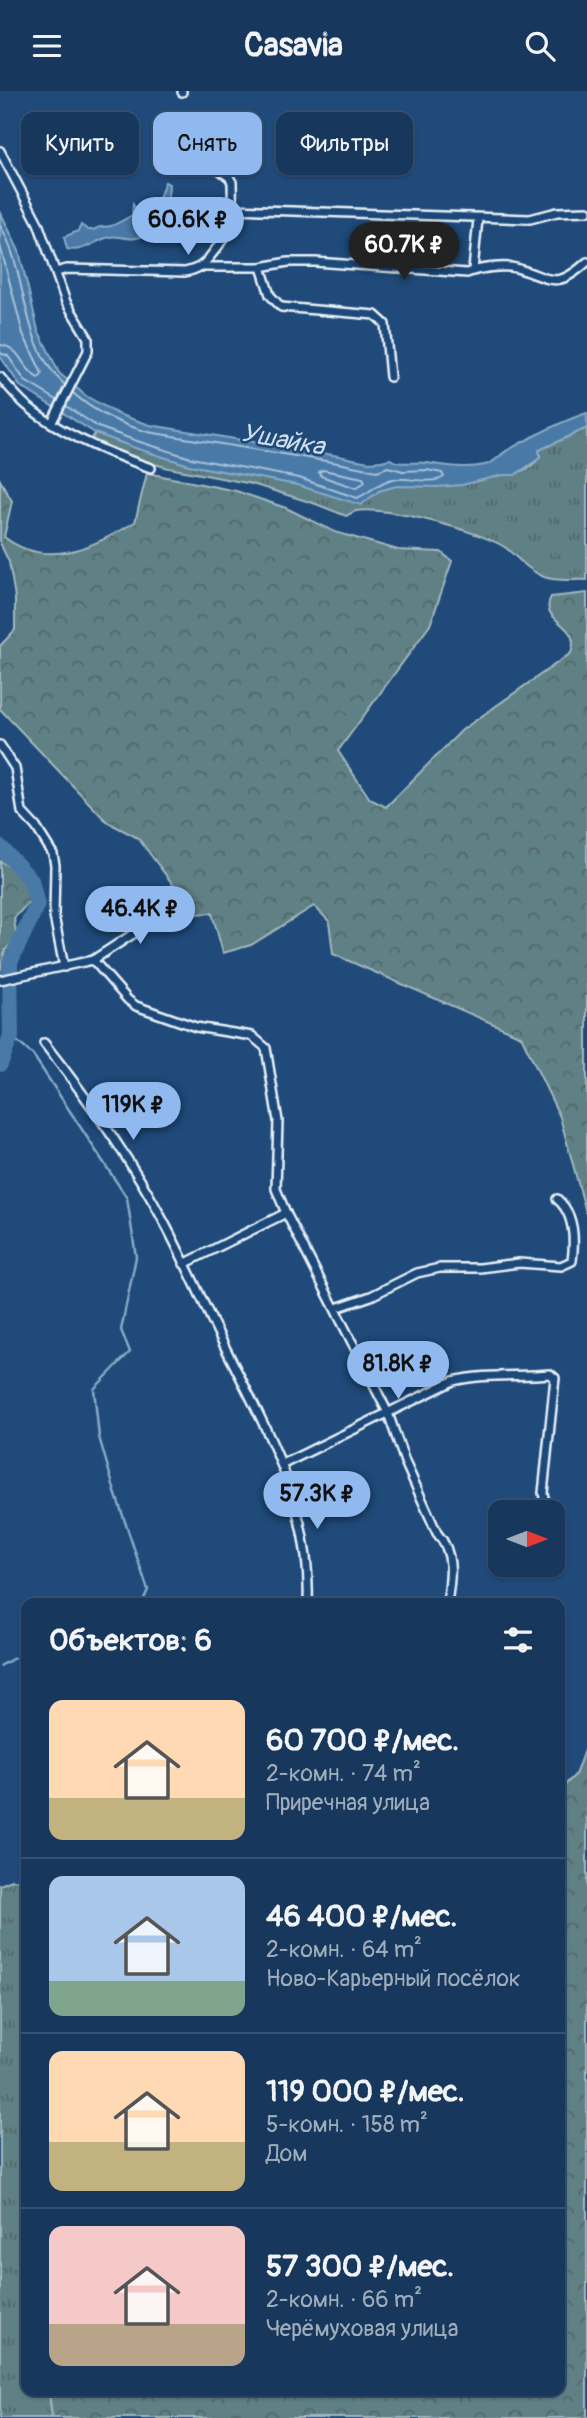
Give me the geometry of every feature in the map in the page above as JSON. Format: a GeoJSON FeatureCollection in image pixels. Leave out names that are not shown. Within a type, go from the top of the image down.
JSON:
{"type":"FeatureCollection","features":[{"type":"Feature","properties":{"kind":"street"},"geometry":{"type":"LineString","coordinates":[[0,151],[38,223],[66,302],[88,338],[88,351],[54,421]]}},
{"type":"Feature","properties":{"kind":"street"},"geometry":{"type":"LineString","coordinates":[[202,267],[225,239],[231,224],[232,182],[226,175]]}},
{"type":"Feature","properties":{"kind":"street"},"geometry":{"type":"LineString","coordinates":[[232,209],[478,219],[530,219],[557,212],[587,211]]}},
{"type":"Feature","properties":{"kind":"street"},"geometry":{"type":"LineString","coordinates":[[473,270],[478,219]]}},
{"type":"Feature","properties":{"kind":"street"},"geometry":{"type":"LineString","coordinates":[[56,272],[67,269],[185,272],[202,267],[261,267],[288,262],[315,262],[467,273],[473,270],[514,268],[536,277],[556,280],[573,275],[587,262]]}},
{"type":"Feature","properties":{"kind":"street"},"geometry":{"type":"LineString","coordinates":[[261,267],[270,295],[281,307],[375,315],[381,318],[385,324],[390,377]]}},
{"type":"Feature","properties":{"kind":"street"},"geometry":{"type":"LineString","coordinates":[[0,377],[26,405],[89,443],[151,468]]}},
{"type":"Feature","properties":{"kind":"street"},"geometry":{"type":"LineString","coordinates":[[0,745],[15,768],[22,812],[53,854],[54,916],[64,967]]}},
{"type":"Feature","properties":{"kind":"street"},"geometry":{"type":"LineString","coordinates":[[0,980],[93,960],[169,907]]}},
{"type":"Feature","properties":{"kind":"street"},"geometry":{"type":"LineString","coordinates":[[93,960],[136,1006],[196,1027],[252,1036],[267,1048],[278,1121],[276,1189],[388,1413],[405,1462],[437,1533],[449,1550],[451,1562],[447,1598]]}},
{"type":"Feature","properties":{"kind":"street"},"geometry":{"type":"LineString","coordinates":[[44,1042],[85,1094],[166,1225],[283,1464],[306,1543],[308,1598]]}},
{"type":"Feature","properties":{"kind":"street"},"geometry":{"type":"LineString","coordinates":[[337,1308],[428,1270],[519,1263],[561,1266],[572,1261],[573,1230],[566,1206],[557,1199]]}},
{"type":"Feature","properties":{"kind":"street"},"geometry":{"type":"LineString","coordinates":[[184,1264],[286,1213]]}},
{"type":"Feature","properties":{"kind":"street"},"geometry":{"type":"LineString","coordinates":[[283,1464],[453,1381],[472,1376],[553,1374],[555,1378],[544,1500]]}},
{"type":"Feature","properties":{"kind":"green space"},"geometry":{"type":"Polygon","coordinates":[[[587,428],[587,580],[549,579],[528,568],[506,548],[456,528],[409,516],[369,510],[356,511],[346,516],[252,484],[140,460],[91,440],[97,430],[378,488],[450,485],[520,471],[530,467],[540,457],[539,450],[587,428]]]}},
{"type":"Feature","properties":{"kind":"green space"},"geometry":{"type":"Polygon","coordinates":[[[147,473],[236,491],[286,508],[335,532],[398,550],[441,552],[452,561],[430,625],[338,751],[370,799],[386,807],[462,730],[571,653],[571,635],[554,618],[548,605],[551,597],[587,593],[587,1216],[560,1117],[521,1036],[333,954],[329,921],[314,906],[251,945],[223,953],[212,913],[195,914],[138,838],[107,822],[0,709],[0,646],[15,630],[15,597],[9,562],[0,543],[0,480],[12,501],[4,537],[20,547],[54,553],[70,551],[103,540],[135,522],[147,473]]]}},
{"type":"Feature","properties":{"kind":"green space"},"geometry":{"type":"Polygon","coordinates":[[[0,861],[25,882],[30,901],[14,918],[14,941],[5,950],[0,972],[0,861]]]}},
{"type":"Feature","properties":{"kind":"green space"},"geometry":{"type":"Polygon","coordinates":[[[587,1742],[587,2418],[52,2418],[50,2396],[565,2396],[565,1785],[575,1775],[587,1742]]]}},
{"type":"Feature","properties":{"kind":"green space"},"geometry":{"type":"Polygon","coordinates":[[[12,1880],[21,1881],[21,2396],[50,2396],[52,2418],[0,2418],[0,1885],[12,1880]]]}},
{"type":"Feature","properties":{"kind":"water"},"geometry":{"type":"Polygon","coordinates":[[[165,182],[169,184],[167,200],[161,217],[151,231],[137,238],[109,237],[83,248],[67,249],[64,237],[78,231],[81,225],[88,230],[94,230],[119,222],[132,215],[133,204],[135,208],[141,209],[159,198],[165,182]]]}},
{"type":"Feature","properties":{"kind":"water"},"geometry":{"type":"Polygon","coordinates":[[[0,211],[19,251],[38,330],[59,373],[86,396],[118,414],[150,425],[364,461],[390,459],[403,463],[463,467],[489,464],[537,435],[587,413],[587,428],[539,450],[540,458],[515,475],[503,475],[462,485],[397,486],[379,491],[361,505],[297,485],[189,465],[135,448],[95,433],[20,386],[0,356],[0,211]]]}},
{"type":"Feature","properties":{"kind":"waterway","name":"Ушайка"},"geometry":{"type":"LineString","coordinates":[[0,847],[31,880],[37,905],[10,962],[11,1036],[0,1064]]}},
{"type":"Feature","properties":{"kind":"waterway"},"geometry":{"type":"LineString","coordinates":[[11,1036],[33,1055],[127,1198],[136,1257],[121,1330],[130,1352],[94,1389],[99,1437],[148,1590],[144,1598]]}},
{"type":"Feature","properties":{"kind":"waterway"},"geometry":{"type":"LineString","coordinates":[[0,1666],[14,1658],[21,1659]]}}]}
